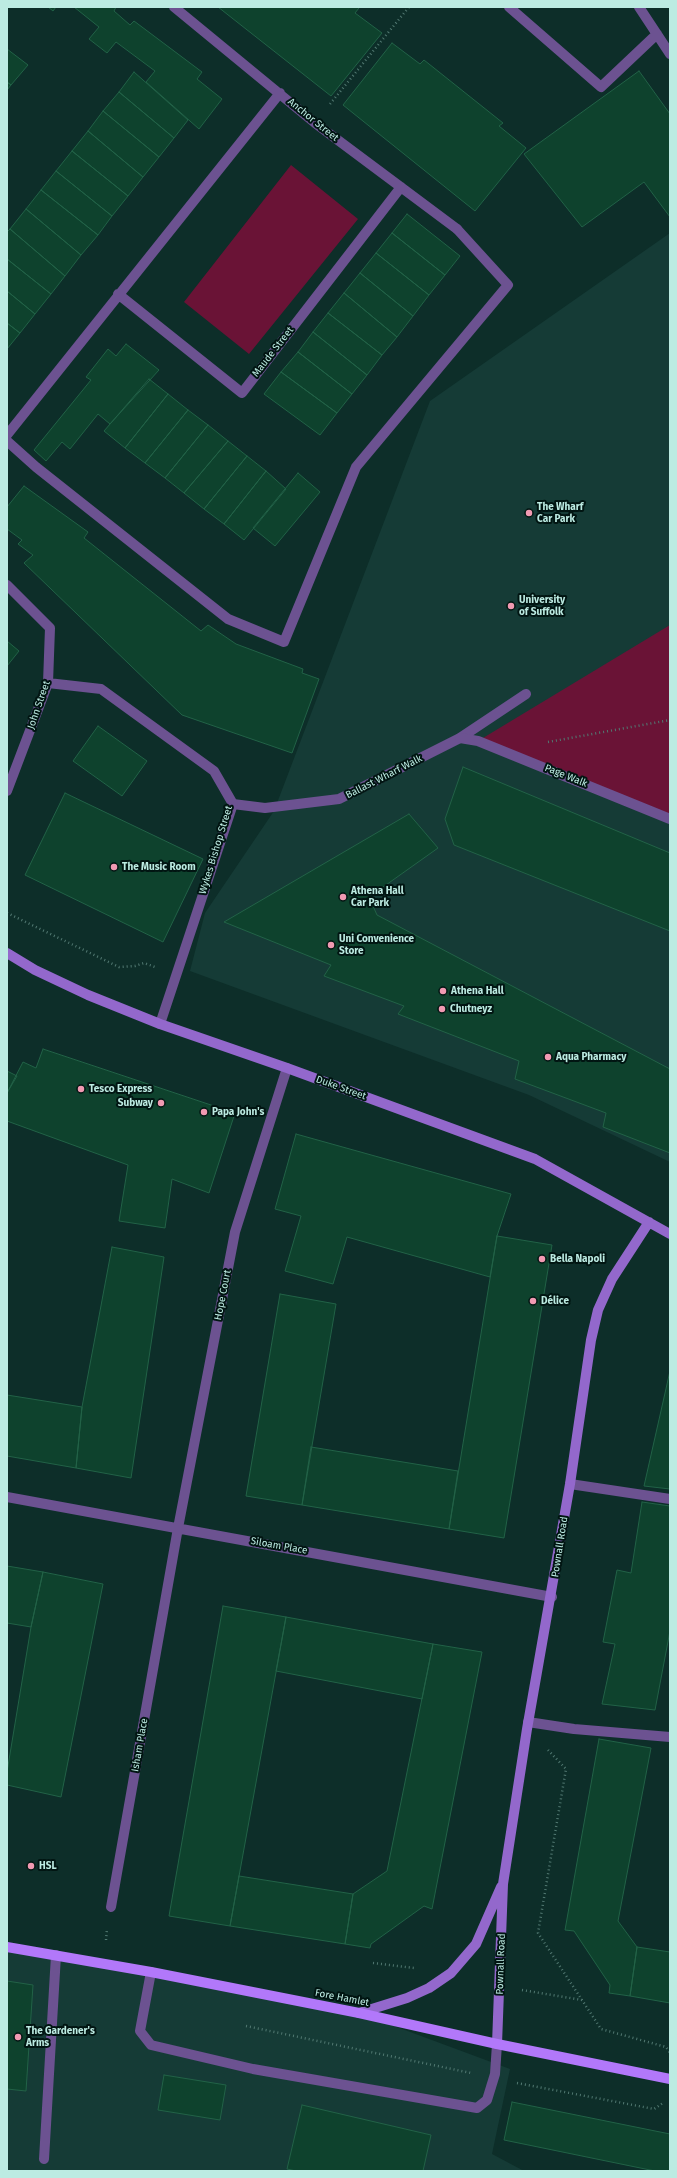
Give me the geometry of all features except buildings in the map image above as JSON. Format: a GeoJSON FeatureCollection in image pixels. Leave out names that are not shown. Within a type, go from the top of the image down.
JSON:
{"type":"FeatureCollection","features":[{"type":"Feature","properties":{"kind":"main road","name":"Fore Hamlet"},"geometry":{"type":"LineString","coordinates":[[7,1947],[152,1972],[359,2013],[497,2044],[670,2079]]}},
{"type":"Feature","properties":{"kind":"street","name":"Anchor Street"},"geometry":{"type":"LineString","coordinates":[[7,441],[36,467],[228,619],[284,642],[356,468],[508,285],[457,229],[315,123],[174,7]]}},
{"type":"Feature","properties":{"kind":"street"},"geometry":{"type":"LineString","coordinates":[[509,7],[601,87],[657,34]]}},
{"type":"Feature","properties":{"kind":"street"},"geometry":{"type":"LineString","coordinates":[[639,7],[670,54]]}},
{"type":"Feature","properties":{"kind":"street"},"geometry":{"type":"LineString","coordinates":[[7,435],[118,294],[280,93]]}},
{"type":"Feature","properties":{"kind":"street","name":"Maude Street"},"geometry":{"type":"LineString","coordinates":[[118,294],[242,393],[401,187]]}},
{"type":"Feature","properties":{"kind":"street","name":"John Street"},"geometry":{"type":"LineString","coordinates":[[7,585],[50,628],[48,683],[7,791]]}},
{"type":"Feature","properties":{"kind":"street","name":"Wykes Bishop Street"},"geometry":{"type":"LineString","coordinates":[[48,683],[101,689],[214,771],[233,804],[160,1024]]}},
{"type":"Feature","properties":{"kind":"street","name":"Ballast Wharf Walk"},"geometry":{"type":"LineString","coordinates":[[233,804],[265,808],[339,799],[460,738],[526,694]]}},
{"type":"Feature","properties":{"kind":"street","name":"Page Walk"},"geometry":{"type":"LineString","coordinates":[[460,738],[478,741],[502,750],[670,818]]}},
{"type":"Feature","properties":{"kind":"street","name":"Duke Street"},"geometry":{"type":"LineString","coordinates":[[7,953],[35,970],[88,995],[160,1024],[287,1068],[535,1159],[670,1234]]}},
{"type":"Feature","properties":{"kind":"street","name":"Hope Court"},"geometry":{"type":"LineString","coordinates":[[178,1528],[235,1232],[287,1068]]}},
{"type":"Feature","properties":{"kind":"street","name":"Pownall Road"},"geometry":{"type":"LineString","coordinates":[[497,2044],[503,1884],[528,1722],[552,1596],[591,1340],[598,1310],[612,1279],[649,1222]]}},
{"type":"Feature","properties":{"kind":"street"},"geometry":{"type":"LineString","coordinates":[[570,1484],[670,1499]]}},
{"type":"Feature","properties":{"kind":"street","name":"Siloam Place"},"geometry":{"type":"LineString","coordinates":[[7,1497],[552,1596]]}},
{"type":"Feature","properties":{"kind":"street","name":"Isham Place"},"geometry":{"type":"LineString","coordinates":[[111,1907],[178,1528]]}},
{"type":"Feature","properties":{"kind":"street"},"geometry":{"type":"LineString","coordinates":[[528,1722],[574,1729],[670,1737]]}},
{"type":"Feature","properties":{"kind":"street","name":"Pownall Road"},"geometry":{"type":"LineString","coordinates":[[359,2013],[407,1998],[429,1988],[450,1973],[476,1944],[503,1884]]}},
{"type":"Feature","properties":{"kind":"street"},"geometry":{"type":"LineString","coordinates":[[44,2159],[56,1955]]}},
{"type":"Feature","properties":{"kind":"street"},"geometry":{"type":"LineString","coordinates":[[152,1972],[140,2031],[151,2045],[253,2069],[477,2108],[487,2100],[493,2078],[497,2044]]}},
{"type":"Feature","properties":{"kind":"path"},"geometry":{"type":"LineString","coordinates":[[315,123],[409,7]]}},
{"type":"Feature","properties":{"kind":"path"},"geometry":{"type":"LineString","coordinates":[[502,750],[670,720]]}},
{"type":"Feature","properties":{"kind":"path"},"geometry":{"type":"LineString","coordinates":[[7,913],[119,967],[135,966],[144,963],[176,974]]}},
{"type":"Feature","properties":{"kind":"path"},"geometry":{"type":"LineString","coordinates":[[566,1769],[538,1933],[601,2029],[666,2047],[670,2052]]}},
{"type":"Feature","properties":{"kind":"path"},"geometry":{"type":"LineString","coordinates":[[102,1963],[111,1907]]}},
{"type":"Feature","properties":{"kind":"path"},"geometry":{"type":"LineString","coordinates":[[246,2026],[493,2078],[654,2109],[665,2102]]}},
{"type":"Feature","properties":{"kind":"shaded area"},"geometry":{"type":"Polygon","coordinates":[[[291,165],[358,219],[249,354],[184,302],[291,165]]]}},
{"type":"Feature","properties":{"kind":"shaded area","name":"University of Suffolk"},"geometry":{"type":"Polygon","coordinates":[[[670,233],[670,1162],[529,1095],[190,971],[205,913],[274,811],[430,401],[670,233]]]}},
{"type":"Feature","properties":{"kind":"shaded area"},"geometry":{"type":"Polygon","coordinates":[[[670,625],[670,819],[478,741],[670,625]]]}},
{"type":"Feature","properties":{"kind":"shaded area"},"geometry":{"type":"Polygon","coordinates":[[[7,1947],[359,2013],[510,2069],[492,2154],[524,2171],[7,2171],[7,1947]]]}},
{"type":"Feature","properties":{"kind":"place","name":"The Wharf Car Park"},"geometry":{"type":"Point","coordinates":[529,513]}},
{"type":"Feature","properties":{"kind":"place","name":"University of Suffolk"},"geometry":{"type":"Point","coordinates":[511,606]}},
{"type":"Feature","properties":{"kind":"place","name":"The Music Room"},"geometry":{"type":"Point","coordinates":[114,867]}},
{"type":"Feature","properties":{"kind":"place","name":"Athena Hall Car Park"},"geometry":{"type":"Point","coordinates":[343,897]}},
{"type":"Feature","properties":{"kind":"place","name":"Uni Convenience Store"},"geometry":{"type":"Point","coordinates":[331,945]}},
{"type":"Feature","properties":{"kind":"place","name":"Athena Hall"},"geometry":{"type":"Point","coordinates":[443,991]}},
{"type":"Feature","properties":{"kind":"place","name":"Chutneyz"},"geometry":{"type":"Point","coordinates":[442,1009]}},
{"type":"Feature","properties":{"kind":"place","name":"Aqua Pharmacy"},"geometry":{"type":"Point","coordinates":[548,1057]}},
{"type":"Feature","properties":{"kind":"place","name":"Tesco Express"},"geometry":{"type":"Point","coordinates":[81,1089]}},
{"type":"Feature","properties":{"kind":"place","name":"Subway"},"geometry":{"type":"Point","coordinates":[161,1103]}},
{"type":"Feature","properties":{"kind":"place","name":"Papa John's"},"geometry":{"type":"Point","coordinates":[204,1112]}},
{"type":"Feature","properties":{"kind":"place","name":"Bella Napoli"},"geometry":{"type":"Point","coordinates":[542,1259]}},
{"type":"Feature","properties":{"kind":"place","name":"Délice"},"geometry":{"type":"Point","coordinates":[533,1301]}},
{"type":"Feature","properties":{"kind":"place","name":"HSL"},"geometry":{"type":"Point","coordinates":[31,1866]}},
{"type":"Feature","properties":{"kind":"place","name":"The Gardener's Arms"},"geometry":{"type":"Point","coordinates":[18,2037]}}]}
